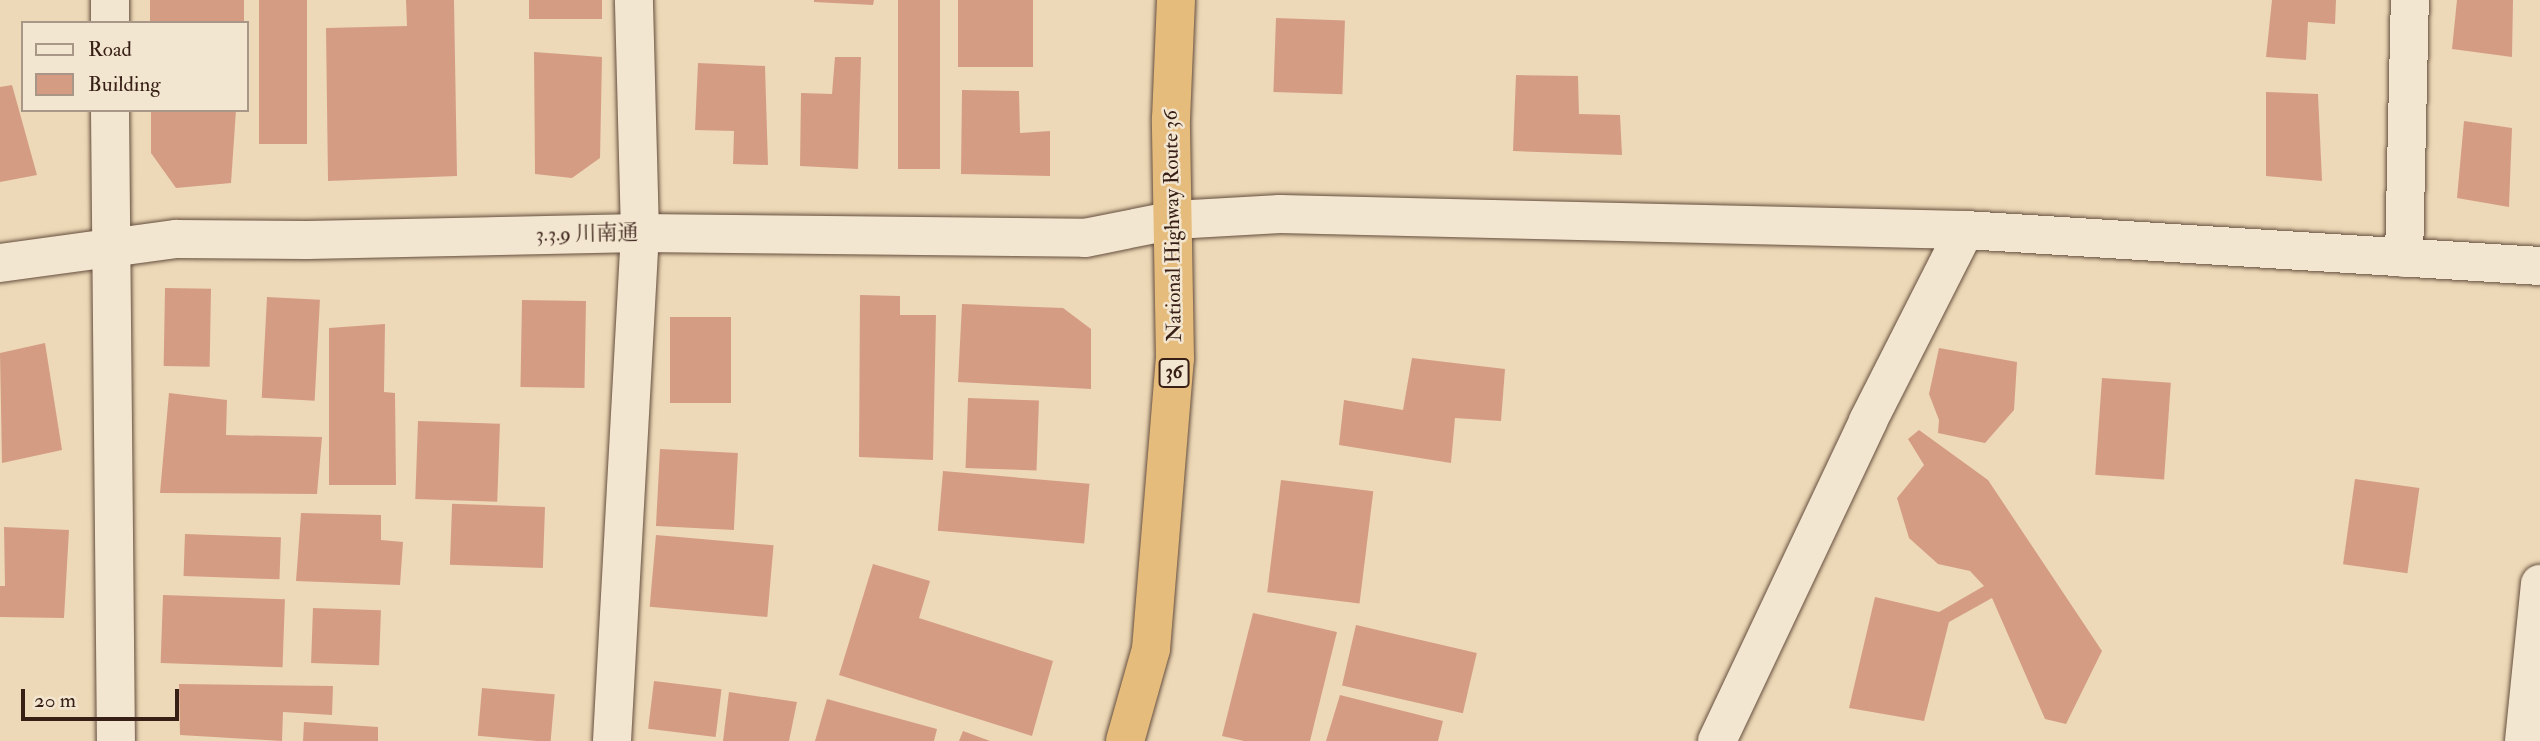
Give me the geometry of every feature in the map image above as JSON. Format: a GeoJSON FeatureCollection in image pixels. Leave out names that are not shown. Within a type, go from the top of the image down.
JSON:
{"type":"FeatureCollection","features":[{"type":"Feature","properties":{"kind":"highway","name":"National Highway Route 36"},"geometry":{"type":"LineString","coordinates":[[1125,741],[1151,649],[1175,359],[1172,308],[1174,220],[1171,120],[1176,0]]}},
{"type":"Feature","properties":{"kind":"street"},"geometry":{"type":"LineString","coordinates":[[110,0],[110,21]]}},
{"type":"Feature","properties":{"kind":"street"},"geometry":{"type":"LineString","coordinates":[[612,741],[640,233],[634,0]]}},
{"type":"Feature","properties":{"kind":"street"},"geometry":{"type":"LineString","coordinates":[[2403,258],[2410,0]]}},
{"type":"Feature","properties":{"kind":"street"},"geometry":{"type":"LineString","coordinates":[[110,112],[116,741]]}},
{"type":"Feature","properties":{"kind":"street","name":"3.3.9 川南通"},"geometry":{"type":"LineString","coordinates":[[0,263],[176,239],[307,240],[640,233],[1085,238],[1174,220],[1280,214],[1965,230],[2540,266]]}},
{"type":"Feature","properties":{"kind":"street"},"geometry":{"type":"LineString","coordinates":[[1717,741],[1868,421],[1965,230]]}},
{"type":"Feature","properties":{"kind":"street"},"geometry":{"type":"LineString","coordinates":[[2524,741],[2540,584]]}},
{"type":"Feature","properties":{"kind":"building"},"geometry":{"type":"Polygon","coordinates":[[[150,0],[244,0],[244,21],[150,21],[150,0]]]}},
{"type":"Feature","properties":{"kind":"building"},"geometry":{"type":"Polygon","coordinates":[[[259,0],[307,0],[307,144],[259,144],[259,0]]]}},
{"type":"Feature","properties":{"kind":"building"},"geometry":{"type":"Polygon","coordinates":[[[406,0],[454,0],[457,176],[328,181],[326,28],[407,26],[406,0]]]}},
{"type":"Feature","properties":{"kind":"building"},"geometry":{"type":"Polygon","coordinates":[[[529,0],[602,0],[602,19],[529,19],[529,0]]]}},
{"type":"Feature","properties":{"kind":"building"},"geometry":{"type":"Polygon","coordinates":[[[814,0],[874,0],[873,5],[814,0]]]}},
{"type":"Feature","properties":{"kind":"building"},"geometry":{"type":"Polygon","coordinates":[[[898,0],[940,0],[940,169],[898,169],[898,0]]]}},
{"type":"Feature","properties":{"kind":"building"},"geometry":{"type":"Polygon","coordinates":[[[958,0],[1033,0],[1033,67],[958,67],[958,0]]]}},
{"type":"Feature","properties":{"kind":"building"},"geometry":{"type":"Polygon","coordinates":[[[2272,0],[2336,0],[2335,24],[2308,22],[2306,60],[2266,57],[2272,0]]]}},
{"type":"Feature","properties":{"kind":"building"},"geometry":{"type":"Polygon","coordinates":[[[2457,0],[2513,0],[2512,57],[2452,49],[2457,0]]]}},
{"type":"Feature","properties":{"kind":"building"},"geometry":{"type":"Polygon","coordinates":[[[1276,18],[1345,20],[1342,94],[1273,92],[1276,18]]]}},
{"type":"Feature","properties":{"kind":"building"},"geometry":{"type":"Polygon","coordinates":[[[534,52],[602,57],[600,158],[572,178],[535,174],[534,52]]]}},
{"type":"Feature","properties":{"kind":"building"},"geometry":{"type":"Polygon","coordinates":[[[835,57],[861,57],[858,169],[800,166],[801,93],[832,94],[835,57]]]}},
{"type":"Feature","properties":{"kind":"building"},"geometry":{"type":"Polygon","coordinates":[[[698,63],[765,66],[768,165],[733,164],[734,131],[695,130],[698,63]]]}},
{"type":"Feature","properties":{"kind":"building"},"geometry":{"type":"Polygon","coordinates":[[[1516,75],[1578,76],[1579,114],[1620,115],[1622,155],[1513,151],[1516,75]]]}},
{"type":"Feature","properties":{"kind":"building"},"geometry":{"type":"Polygon","coordinates":[[[12,85],[37,175],[0,182],[0,87],[12,85]]]}},
{"type":"Feature","properties":{"kind":"building"},"geometry":{"type":"Polygon","coordinates":[[[962,90],[1019,91],[1020,133],[1050,131],[1050,176],[961,174],[962,90]]]}},
{"type":"Feature","properties":{"kind":"building"},"geometry":{"type":"Polygon","coordinates":[[[2266,92],[2318,94],[2322,181],[2266,176],[2266,92]]]}},
{"type":"Feature","properties":{"kind":"building"},"geometry":{"type":"Polygon","coordinates":[[[151,112],[236,112],[231,183],[176,188],[151,153],[151,112]]]}},
{"type":"Feature","properties":{"kind":"building"},"geometry":{"type":"Polygon","coordinates":[[[2464,121],[2512,128],[2509,207],[2457,198],[2464,121]]]}},
{"type":"Feature","properties":{"kind":"building"},"geometry":{"type":"Polygon","coordinates":[[[165,288],[211,289],[210,367],[164,366],[165,288]]]}},
{"type":"Feature","properties":{"kind":"building"},"geometry":{"type":"Polygon","coordinates":[[[860,295],[900,296],[900,315],[936,315],[933,460],[859,457],[860,295]]]}},
{"type":"Feature","properties":{"kind":"building"},"geometry":{"type":"Polygon","coordinates":[[[267,297],[320,300],[315,401],[262,398],[267,297]]]}},
{"type":"Feature","properties":{"kind":"building"},"geometry":{"type":"Polygon","coordinates":[[[522,300],[586,301],[584,388],[520,387],[522,300]]]}},
{"type":"Feature","properties":{"kind":"building"},"geometry":{"type":"Polygon","coordinates":[[[962,304],[1063,308],[1091,329],[1091,389],[958,382],[962,304]]]}},
{"type":"Feature","properties":{"kind":"building"},"geometry":{"type":"Polygon","coordinates":[[[670,317],[731,317],[731,403],[670,403],[670,317]]]}},
{"type":"Feature","properties":{"kind":"building"},"geometry":{"type":"Polygon","coordinates":[[[385,324],[384,392],[395,393],[396,485],[329,485],[329,328],[385,324]]]}},
{"type":"Feature","properties":{"kind":"building"},"geometry":{"type":"Polygon","coordinates":[[[45,343],[62,450],[2,463],[0,353],[45,343]]]}},
{"type":"Feature","properties":{"kind":"building"},"geometry":{"type":"Polygon","coordinates":[[[1939,348],[2017,362],[2014,410],[1985,443],[1938,433],[1939,420],[1929,394],[1939,348]]]}},
{"type":"Feature","properties":{"kind":"building"},"geometry":{"type":"Polygon","coordinates":[[[1412,358],[1505,369],[1501,421],[1455,418],[1451,463],[1339,445],[1344,400],[1403,410],[1412,358]]]}},
{"type":"Feature","properties":{"kind":"building"},"geometry":{"type":"Polygon","coordinates":[[[2102,378],[2171,383],[2164,480],[2095,475],[2102,378]]]}},
{"type":"Feature","properties":{"kind":"building"},"geometry":{"type":"Polygon","coordinates":[[[169,393],[227,400],[226,435],[322,437],[317,494],[160,493],[169,393]]]}},
{"type":"Feature","properties":{"kind":"building"},"geometry":{"type":"Polygon","coordinates":[[[968,398],[1039,400],[1037,470],[966,468],[968,398]]]}},
{"type":"Feature","properties":{"kind":"building"},"geometry":{"type":"Polygon","coordinates":[[[418,421],[500,424],[497,502],[415,499],[418,421]]]}},
{"type":"Feature","properties":{"kind":"building"},"geometry":{"type":"Polygon","coordinates":[[[1919,430],[1988,480],[2102,651],[2066,724],[2045,719],[1992,598],[1949,622],[1924,721],[1849,708],[1875,597],[1939,612],[1984,586],[1970,571],[1938,564],[1909,538],[1897,498],[1924,465],[1908,439],[1919,430]]]}},
{"type":"Feature","properties":{"kind":"building"},"geometry":{"type":"Polygon","coordinates":[[[660,449],[738,453],[734,530],[656,526],[660,449]]]}},
{"type":"Feature","properties":{"kind":"building"},"geometry":{"type":"Polygon","coordinates":[[[943,471],[1089,484],[1084,544],[938,531],[943,471]]]}},
{"type":"Feature","properties":{"kind":"building"},"geometry":{"type":"Polygon","coordinates":[[[2355,479],[2419,488],[2407,573],[2343,564],[2355,479]]]}},
{"type":"Feature","properties":{"kind":"building"},"geometry":{"type":"Polygon","coordinates":[[[1281,480],[1373,491],[1360,603],[1267,592],[1281,480]]]}},
{"type":"Feature","properties":{"kind":"building"},"geometry":{"type":"Polygon","coordinates":[[[452,504],[545,507],[543,568],[450,565],[452,504]]]}},
{"type":"Feature","properties":{"kind":"building"},"geometry":{"type":"Polygon","coordinates":[[[301,513],[381,515],[381,540],[403,542],[400,585],[296,581],[301,513]]]}},
{"type":"Feature","properties":{"kind":"building"},"geometry":{"type":"Polygon","coordinates":[[[4,527],[69,530],[64,618],[0,617],[0,586],[5,586],[4,527]]]}},
{"type":"Feature","properties":{"kind":"building"},"geometry":{"type":"Polygon","coordinates":[[[185,534],[281,537],[279,579],[184,576],[185,534]]]}},
{"type":"Feature","properties":{"kind":"building"},"geometry":{"type":"Polygon","coordinates":[[[656,535],[774,545],[767,617],[650,607],[656,535]]]}},
{"type":"Feature","properties":{"kind":"building"},"geometry":{"type":"Polygon","coordinates":[[[873,564],[930,581],[919,618],[1053,661],[1032,736],[839,675],[873,564]]]}},
{"type":"Feature","properties":{"kind":"building"},"geometry":{"type":"Polygon","coordinates":[[[163,595],[285,599],[283,667],[161,663],[163,595]]]}},
{"type":"Feature","properties":{"kind":"building"},"geometry":{"type":"Polygon","coordinates":[[[313,608],[381,610],[379,665],[311,663],[313,608]]]}},
{"type":"Feature","properties":{"kind":"building"},"geometry":{"type":"Polygon","coordinates":[[[1253,613],[1337,632],[1310,741],[1244,741],[1222,736],[1253,613]]]}},
{"type":"Feature","properties":{"kind":"building"},"geometry":{"type":"Polygon","coordinates":[[[1356,625],[1477,653],[1463,713],[1342,685],[1356,625]]]}},
{"type":"Feature","properties":{"kind":"building"},"geometry":{"type":"Polygon","coordinates":[[[654,681],[721,689],[716,737],[648,729],[654,681]]]}},
{"type":"Feature","properties":{"kind":"building"},"geometry":{"type":"Polygon","coordinates":[[[179,684],[333,686],[332,715],[283,712],[282,741],[180,735],[179,684]]]}},
{"type":"Feature","properties":{"kind":"building"},"geometry":{"type":"Polygon","coordinates":[[[482,688],[555,694],[551,741],[478,736],[482,688]]]}},
{"type":"Feature","properties":{"kind":"building"},"geometry":{"type":"Polygon","coordinates":[[[729,692],[797,702],[789,741],[723,741],[729,692]]]}},
{"type":"Feature","properties":{"kind":"building"},"geometry":{"type":"Polygon","coordinates":[[[1340,695],[1443,721],[1438,741],[1326,741],[1340,695]]]}},
{"type":"Feature","properties":{"kind":"building"},"geometry":{"type":"Polygon","coordinates":[[[827,699],[937,729],[934,741],[815,741],[827,699]]]}},
{"type":"Feature","properties":{"kind":"building"},"geometry":{"type":"Polygon","coordinates":[[[304,722],[378,727],[378,741],[303,741],[304,722]]]}},
{"type":"Feature","properties":{"kind":"building"},"geometry":{"type":"Polygon","coordinates":[[[963,731],[990,741],[959,741],[963,731]]]}}]}
